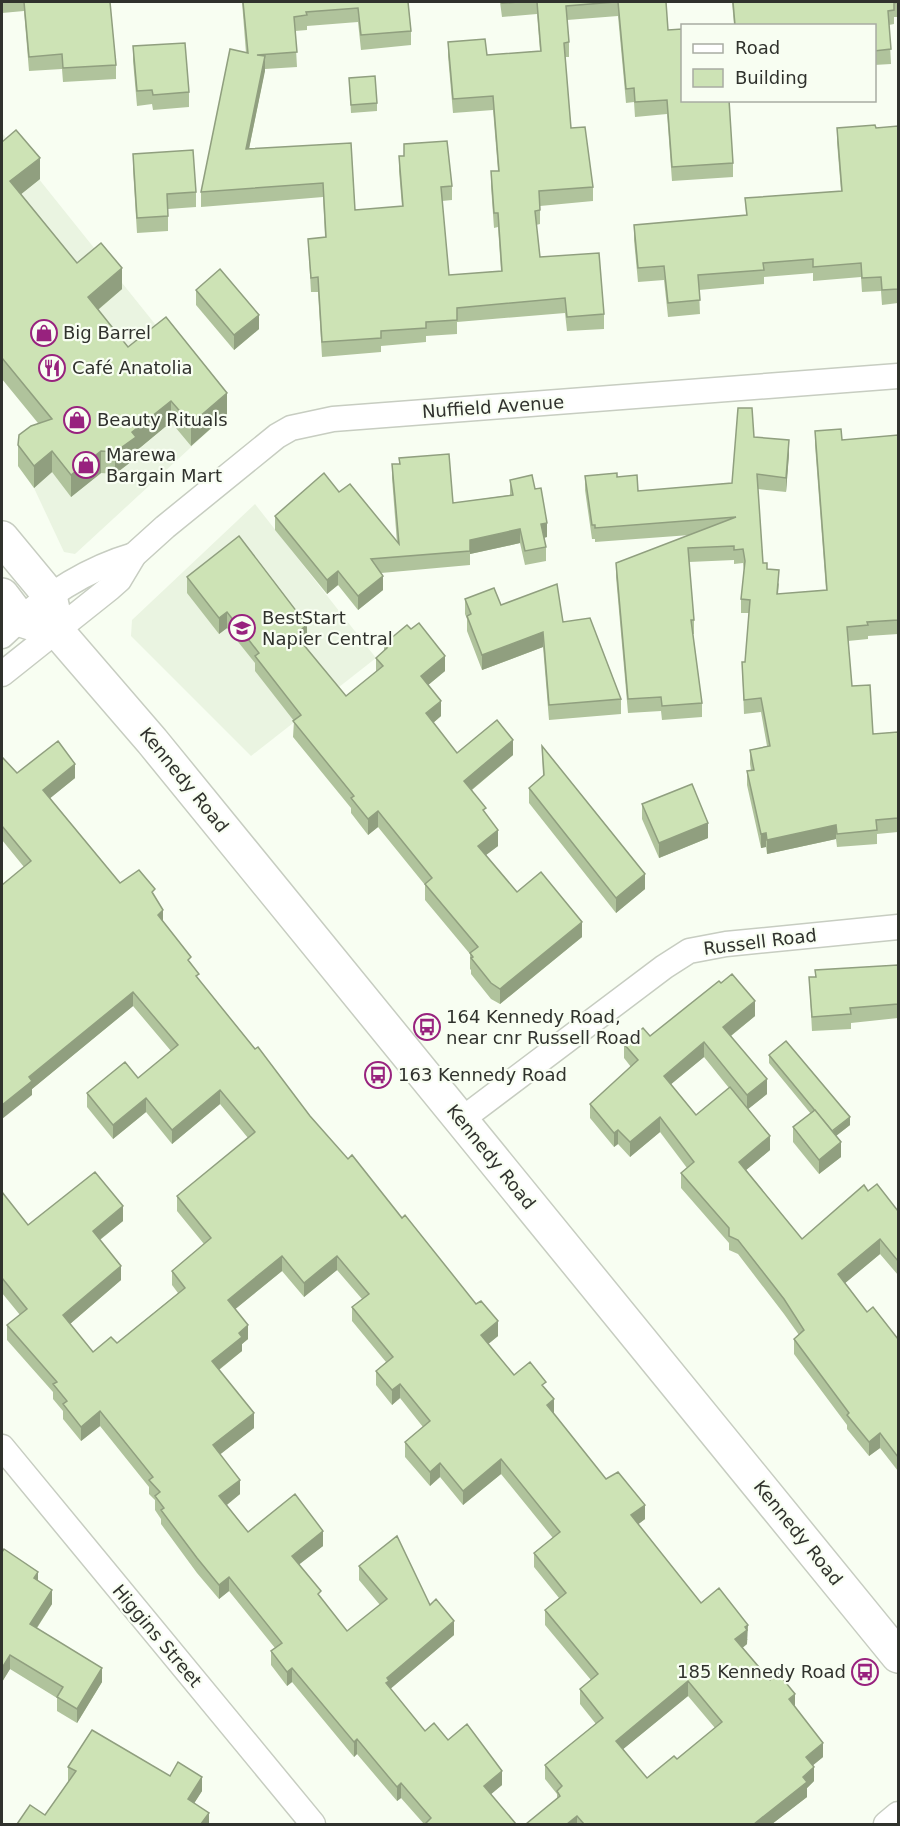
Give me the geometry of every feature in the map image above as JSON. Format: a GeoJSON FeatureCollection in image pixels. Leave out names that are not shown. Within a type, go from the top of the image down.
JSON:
{"type":"FeatureCollection","features":[{"type":"Feature","properties":{"kind":"main road"},"geometry":{"type":"LineString","coordinates":[[2,538],[50,596],[57,632],[11,628],[2,595]]}},
{"type":"Feature","properties":{"kind":"main road","name":"Kennedy Road"},"geometry":{"type":"LineString","coordinates":[[57,632],[152,741],[898,1656]]}},
{"type":"Feature","properties":{"kind":"street","name":"Nuffield Avenue"},"geometry":{"type":"LineString","coordinates":[[2,674],[119,580],[134,555],[277,436],[304,424],[403,413],[898,376]]}},
{"type":"Feature","properties":{"kind":"street","name":"Nuffield Avenue"},"geometry":{"type":"LineString","coordinates":[[11,628],[50,596],[102,565],[134,555]]}},
{"type":"Feature","properties":{"kind":"street","name":"Russell Road"},"geometry":{"type":"LineString","coordinates":[[461,1120],[664,967],[689,951],[726,944],[898,927]]}},
{"type":"Feature","properties":{"kind":"street","name":"Higgins Street"},"geometry":{"type":"LineString","coordinates":[[2,1447],[313,1824]]}},
{"type":"Feature","properties":{"kind":"street"},"geometry":{"type":"LineString","coordinates":[[886,1824],[898,1814]]}},
{"type":"Feature","properties":{"kind":"shaded area"},"geometry":{"type":"Polygon","coordinates":[[[2,133],[227,414],[75,554],[64,552],[34,488],[18,466],[50,438],[2,379],[2,133]]]}},
{"type":"Feature","properties":{"kind":"shaded area","name":"BestStart Napier Central"},"geometry":{"type":"Polygon","coordinates":[[[255,504],[376,658],[251,756],[131,636],[132,620],[255,504]]]}},
{"type":"Feature","properties":{"kind":"building"},"geometry":{"type":"Polygon","coordinates":[[[24,2],[110,2],[116,65],[63,68],[62,54],[29,57],[24,2]]]}},
{"type":"Feature","properties":{"kind":"building"},"geometry":{"type":"Polygon","coordinates":[[[243,2],[408,2],[411,31],[361,35],[358,8],[306,12],[307,15],[294,17],[297,52],[257,55],[265,56],[246,149],[351,143],[355,210],[403,206],[399,156],[404,156],[404,144],[447,141],[452,186],[441,187],[449,275],[502,271],[498,213],[494,213],[491,171],[499,171],[493,96],[453,99],[448,42],[485,39],[487,55],[541,51],[537,2],[615,2],[566,6],[569,42],[564,43],[571,128],[585,127],[593,187],[539,191],[540,210],[535,211],[540,257],[599,253],[604,314],[567,317],[565,298],[457,308],[457,320],[426,322],[426,328],[381,331],[381,338],[322,342],[318,277],[311,278],[308,239],[326,237],[323,183],[201,192],[230,49],[248,53],[243,2]]]}},
{"type":"Feature","properties":{"kind":"building"},"geometry":{"type":"Polygon","coordinates":[[[618,2],[666,2],[668,30],[681,29],[681,102],[729,102],[733,163],[672,167],[667,100],[635,102],[634,88],[626,89],[618,2]]]}},
{"type":"Feature","properties":{"kind":"building"},"geometry":{"type":"Polygon","coordinates":[[[733,2],[898,2],[894,3],[894,10],[888,11],[891,49],[876,51],[876,24],[735,24],[733,2]]]}},
{"type":"Feature","properties":{"kind":"building"},"geometry":{"type":"Polygon","coordinates":[[[185,43],[189,92],[153,95],[152,90],[137,91],[133,46],[185,43]]]}},
{"type":"Feature","properties":{"kind":"building"},"geometry":{"type":"Polygon","coordinates":[[[375,76],[377,103],[351,105],[349,78],[375,76]]]}},
{"type":"Feature","properties":{"kind":"building"},"geometry":{"type":"Polygon","coordinates":[[[875,125],[876,128],[898,126],[898,289],[882,290],[881,277],[862,278],[861,263],[813,267],[813,259],[763,263],[764,270],[698,275],[700,300],[668,303],[664,266],[638,268],[634,225],[747,215],[745,198],[842,191],[837,128],[875,125]]]}},
{"type":"Feature","properties":{"kind":"building"},"geometry":{"type":"Polygon","coordinates":[[[16,130],[40,158],[10,181],[77,263],[101,243],[122,268],[88,297],[128,347],[166,317],[227,393],[191,424],[171,401],[132,432],[136,437],[115,452],[101,451],[71,475],[52,451],[34,466],[18,445],[19,435],[31,426],[52,419],[2,358],[2,142],[16,130]]]}},
{"type":"Feature","properties":{"kind":"building"},"geometry":{"type":"Polygon","coordinates":[[[193,150],[196,192],[167,194],[168,216],[137,218],[133,154],[193,150]]]}},
{"type":"Feature","properties":{"kind":"building"},"geometry":{"type":"Polygon","coordinates":[[[220,269],[259,315],[234,335],[196,290],[220,269]]]}},
{"type":"Feature","properties":{"kind":"building"},"geometry":{"type":"Polygon","coordinates":[[[738,408],[752,408],[754,437],[789,440],[786,478],[757,474],[763,563],[767,563],[767,569],[779,570],[777,594],[827,590],[815,431],[841,429],[842,440],[898,435],[898,620],[867,622],[868,625],[847,627],[852,686],[870,685],[873,734],[898,732],[898,818],[876,820],[877,830],[837,834],[836,825],[767,840],[766,833],[761,834],[747,771],[754,770],[750,750],[770,746],[761,698],[744,700],[742,662],[745,662],[750,600],[741,599],[745,561],[743,549],[734,550],[734,546],[688,548],[694,620],[691,620],[702,703],[662,706],[661,697],[628,699],[616,563],[736,517],[595,528],[595,525],[592,525],[585,476],[617,473],[617,477],[637,475],[638,491],[732,483],[738,408]]]}},
{"type":"Feature","properties":{"kind":"building"},"geometry":{"type":"Polygon","coordinates":[[[449,454],[453,503],[513,495],[510,480],[532,475],[535,489],[541,488],[547,523],[541,524],[546,547],[525,551],[520,529],[470,540],[470,551],[371,559],[383,576],[358,596],[338,571],[327,580],[275,516],[324,473],[339,492],[350,484],[399,544],[392,464],[400,464],[399,458],[449,454]]]}},
{"type":"Feature","properties":{"kind":"building"},"geometry":{"type":"Polygon","coordinates":[[[239,536],[307,625],[298,632],[305,642],[303,644],[346,696],[383,666],[376,658],[387,648],[384,644],[407,625],[411,629],[419,623],[445,656],[421,676],[441,701],[426,713],[457,753],[497,720],[513,740],[464,781],[486,808],[483,810],[498,830],[478,846],[517,892],[541,872],[582,922],[500,989],[491,983],[471,958],[473,957],[470,953],[478,947],[425,884],[432,878],[378,811],[368,819],[351,798],[354,796],[293,721],[301,715],[255,656],[259,653],[227,612],[219,618],[187,577],[239,536]]]}},
{"type":"Feature","properties":{"kind":"building"},"geometry":{"type":"Polygon","coordinates":[[[557,584],[563,622],[590,618],[621,699],[549,705],[543,632],[482,655],[467,616],[471,614],[465,599],[494,588],[501,605],[557,584]]]}},
{"type":"Feature","properties":{"kind":"building"},"geometry":{"type":"Polygon","coordinates":[[[58,741],[75,764],[43,790],[120,883],[139,870],[155,889],[152,892],[163,910],[158,915],[191,957],[188,960],[199,974],[196,976],[255,1049],[258,1047],[310,1116],[348,1159],[352,1155],[402,1218],[405,1215],[476,1304],[481,1301],[498,1321],[481,1335],[514,1375],[530,1362],[546,1382],[542,1385],[554,1399],[547,1405],[606,1479],[618,1472],[645,1505],[631,1515],[701,1603],[719,1588],[748,1625],[745,1627],[747,1630],[735,1639],[770,1680],[778,1673],[795,1694],[789,1699],[823,1743],[806,1757],[814,1767],[803,1777],[807,1782],[754,1824],[584,1824],[577,1816],[567,1824],[526,1824],[560,1796],[557,1791],[562,1786],[545,1765],[603,1718],[580,1689],[598,1674],[545,1610],[566,1593],[534,1553],[560,1532],[501,1459],[463,1491],[440,1463],[430,1472],[405,1442],[430,1421],[400,1384],[392,1390],[376,1371],[393,1357],[352,1307],[369,1294],[337,1256],[304,1283],[282,1256],[228,1300],[248,1325],[239,1333],[242,1337],[212,1361],[254,1413],[213,1445],[240,1480],[219,1496],[248,1532],[295,1494],[323,1531],[292,1556],[321,1591],[318,1594],[347,1631],[387,1599],[359,1566],[397,1536],[430,1605],[436,1599],[454,1621],[387,1678],[389,1681],[386,1683],[425,1731],[434,1723],[448,1740],[467,1724],[502,1771],[484,1786],[516,1824],[427,1824],[431,1818],[401,1783],[397,1787],[357,1739],[354,1742],[292,1668],[287,1672],[271,1651],[282,1643],[229,1577],[219,1585],[197,1558],[161,1510],[164,1508],[155,1496],[160,1492],[149,1480],[153,1477],[100,1411],[81,1427],[63,1404],[67,1401],[53,1384],[57,1382],[7,1325],[27,1309],[2,1278],[2,1192],[28,1225],[95,1172],[123,1206],[93,1231],[121,1266],[63,1315],[93,1352],[111,1337],[117,1343],[185,1288],[172,1271],[211,1238],[177,1196],[255,1132],[220,1090],[172,1130],[146,1098],[113,1125],[87,1093],[125,1062],[138,1078],[178,1045],[133,992],[29,1077],[32,1081],[2,1105],[2,885],[31,861],[2,826],[2,757],[17,773],[58,741]],[[688,1681],[616,1741],[647,1778],[674,1756],[677,1759],[722,1722],[688,1681]]]}},
{"type":"Feature","properties":{"kind":"building"},"geometry":{"type":"Polygon","coordinates":[[[542,746],[645,874],[616,898],[529,788],[544,775],[542,746]]]}},
{"type":"Feature","properties":{"kind":"building"},"geometry":{"type":"Polygon","coordinates":[[[692,784],[708,823],[659,843],[642,804],[692,784]]]}},
{"type":"Feature","properties":{"kind":"building"},"geometry":{"type":"Polygon","coordinates":[[[898,965],[898,1004],[850,1008],[851,1014],[812,1017],[809,977],[816,977],[815,970],[898,965]]]}},
{"type":"Feature","properties":{"kind":"building"},"geometry":{"type":"Polygon","coordinates":[[[732,974],[755,1001],[723,1027],[767,1079],[747,1095],[704,1042],[664,1076],[696,1115],[730,1087],[770,1136],[739,1162],[802,1239],[864,1185],[868,1191],[877,1184],[898,1211],[898,1261],[880,1239],[838,1274],[867,1312],[873,1307],[898,1339],[898,1457],[880,1433],[869,1442],[847,1415],[849,1413],[794,1339],[804,1330],[784,1299],[738,1240],[729,1236],[729,1228],[681,1173],[694,1162],[660,1117],[630,1142],[618,1130],[614,1133],[590,1104],[638,1060],[624,1044],[643,1028],[650,1036],[719,981],[721,983],[732,974]]]}},
{"type":"Feature","properties":{"kind":"building"},"geometry":{"type":"Polygon","coordinates":[[[786,1041],[850,1117],[832,1131],[769,1055],[786,1041]]]}},
{"type":"Feature","properties":{"kind":"building"},"geometry":{"type":"Polygon","coordinates":[[[815,1110],[841,1142],[819,1160],[793,1127],[815,1110]]]}},
{"type":"Feature","properties":{"kind":"building"},"geometry":{"type":"Polygon","coordinates":[[[4,1549],[38,1572],[34,1578],[52,1590],[30,1624],[102,1668],[77,1709],[57,1697],[63,1687],[10,1655],[2,1668],[2,1552],[4,1549]]]}},
{"type":"Feature","properties":{"kind":"building"},"geometry":{"type":"Polygon","coordinates":[[[92,1730],[170,1776],[178,1762],[202,1777],[188,1799],[209,1813],[201,1824],[17,1824],[30,1805],[45,1815],[76,1771],[68,1767],[92,1730]]]}},
{"type":"Feature","properties":{"kind":"place","name":"Big Barrel"},"geometry":{"type":"Point","coordinates":[44,333]}},
{"type":"Feature","properties":{"kind":"place","name":"Café Anatolia"},"geometry":{"type":"Point","coordinates":[52,368]}},
{"type":"Feature","properties":{"kind":"place","name":"Beauty Rituals"},"geometry":{"type":"Point","coordinates":[77,420]}},
{"type":"Feature","properties":{"kind":"place","name":"Marewa Bargain Mart"},"geometry":{"type":"Point","coordinates":[86,465]}},
{"type":"Feature","properties":{"kind":"place","name":"BestStart Napier Central"},"geometry":{"type":"Point","coordinates":[242,628]}},
{"type":"Feature","properties":{"kind":"place","name":"164 Kennedy Road, near cnr Russell Road"},"geometry":{"type":"Point","coordinates":[427,1027]}},
{"type":"Feature","properties":{"kind":"place","name":"163 Kennedy Road"},"geometry":{"type":"Point","coordinates":[378,1075]}},
{"type":"Feature","properties":{"kind":"place","name":"185 Kennedy Road"},"geometry":{"type":"Point","coordinates":[865,1672]}}]}
